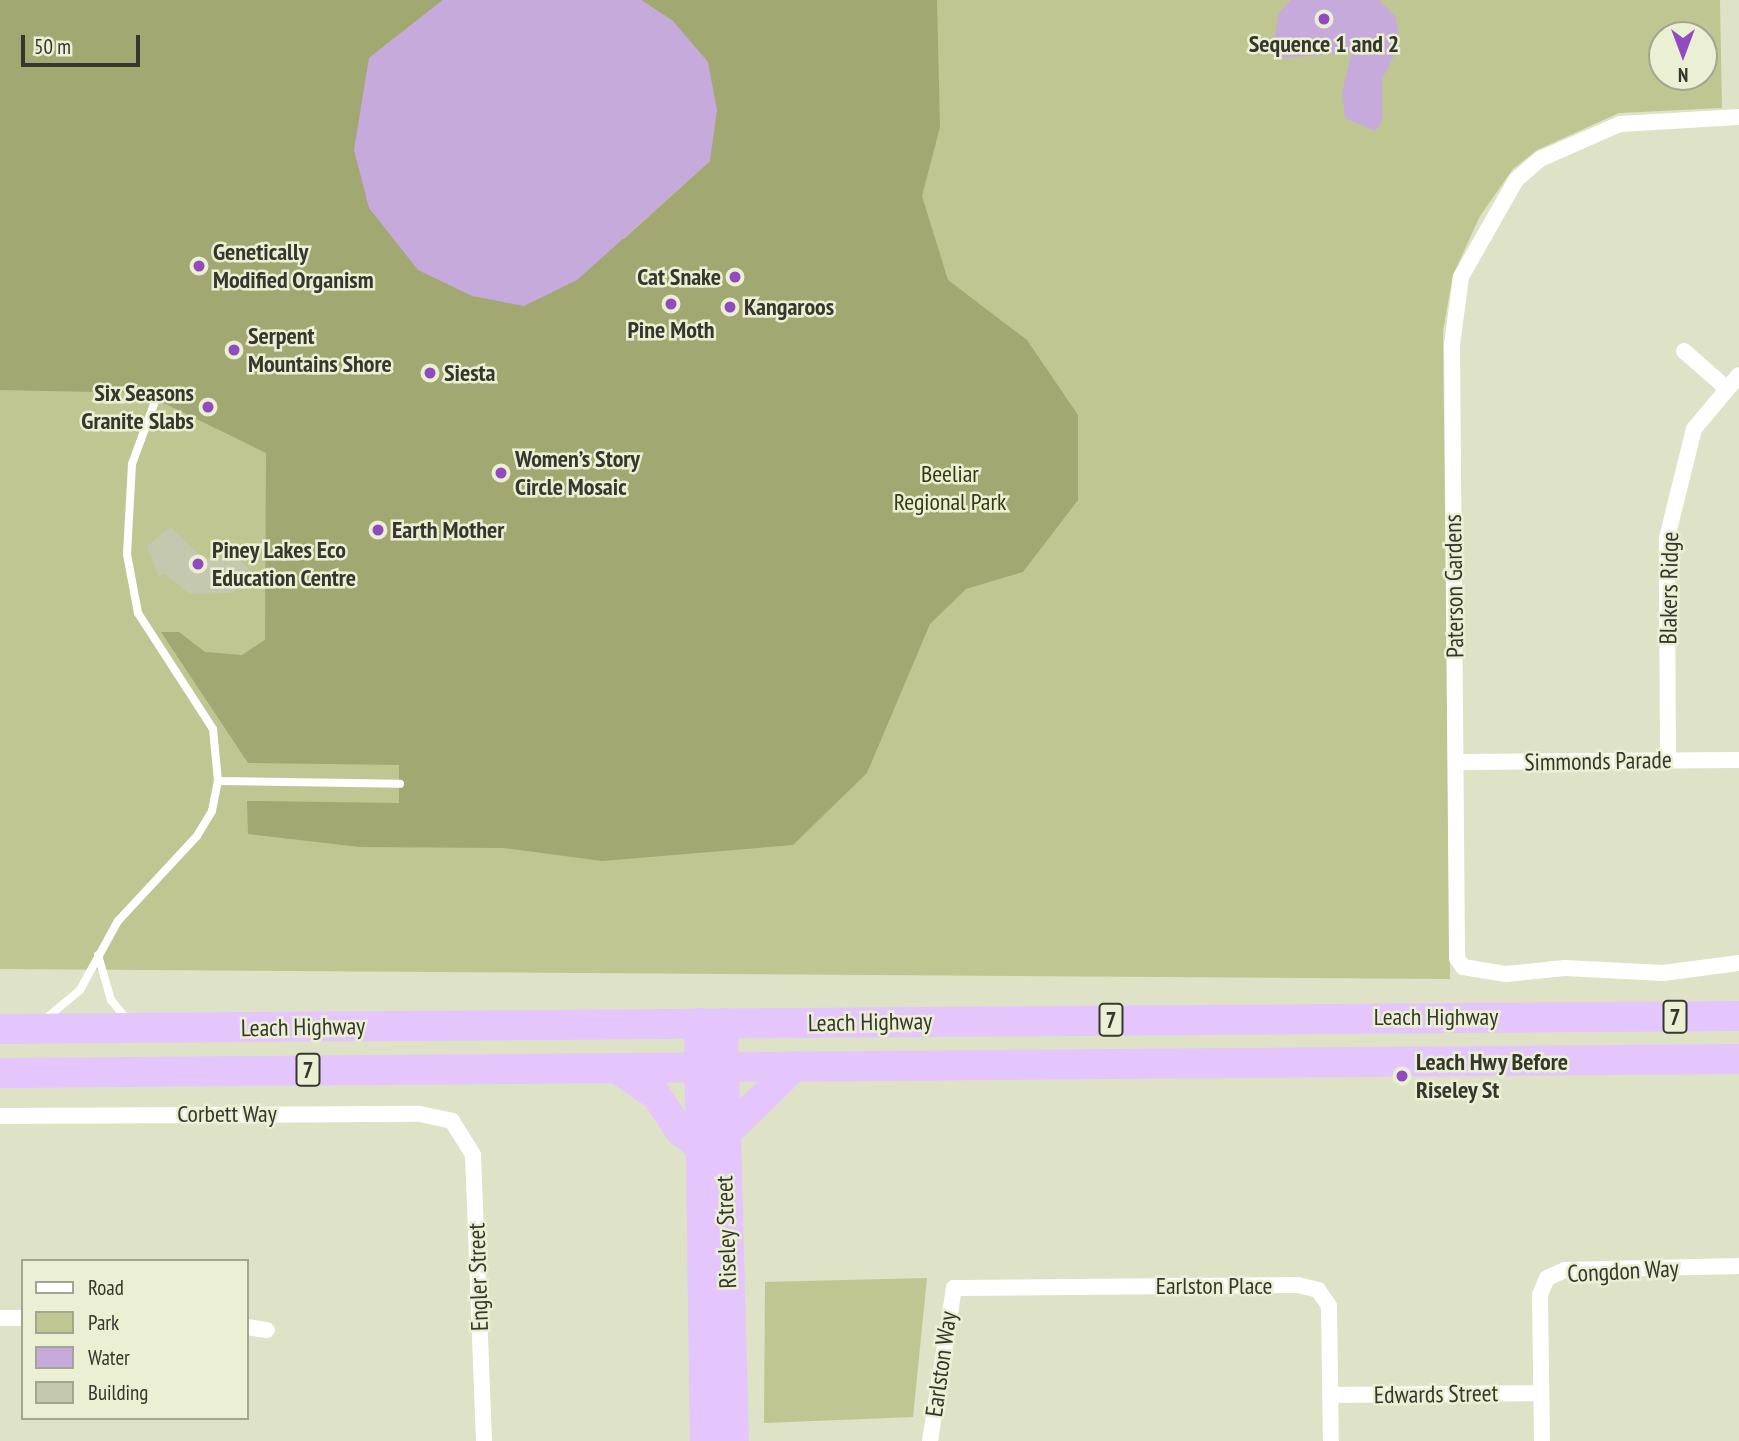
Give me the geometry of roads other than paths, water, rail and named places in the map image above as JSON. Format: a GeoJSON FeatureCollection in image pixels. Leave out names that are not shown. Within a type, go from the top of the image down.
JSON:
{"type":"FeatureCollection","features":[{"type":"Feature","properties":{"kind":"highway"},"geometry":{"type":"LineString","coordinates":[[1500,1016],[1500,1060]]}},
{"type":"Feature","properties":{"kind":"highway","name":"Leach Highway"},"geometry":{"type":"LineString","coordinates":[[0,1029],[1739,1016]]}},
{"type":"Feature","properties":{"kind":"highway"},"geometry":{"type":"LineString","coordinates":[[1612,1017],[1601,1031],[1606,1042],[1739,1044]]}},
{"type":"Feature","properties":{"kind":"highway","name":"Riseley Street"},"geometry":{"type":"LineString","coordinates":[[701,1436],[712,1140],[711,1023]]}},
{"type":"Feature","properties":{"kind":"highway","name":"Leach Highway"},"geometry":{"type":"LineString","coordinates":[[0,1073],[1739,1059]]}},
{"type":"Feature","properties":{"kind":"highway"},"geometry":{"type":"LineString","coordinates":[[616,1068],[656,1095],[680,1131],[712,1140],[795,1066]]}},
{"type":"Feature","properties":{"kind":"highway","name":"Riseley Street"},"geometry":{"type":"LineString","coordinates":[[712,1140],[734,1441]]}},
{"type":"Feature","properties":{"kind":"street","name":"Paterson Gardens"},"geometry":{"type":"LineString","coordinates":[[1739,117],[1620,124],[1540,159],[1516,180],[1461,277],[1451,345],[1457,762],[1455,944],[1463,967],[1506,974],[1565,968],[1663,972],[1739,964]]}},
{"type":"Feature","properties":{"kind":"street"},"geometry":{"type":"LineString","coordinates":[[1684,351],[1725,387]]}},
{"type":"Feature","properties":{"kind":"street","name":"Blakers Ridge"},"geometry":{"type":"LineString","coordinates":[[1668,760],[1667,538],[1693,429],[1725,387],[1739,375]]}},
{"type":"Feature","properties":{"kind":"street","name":"Simmonds Parade"},"geometry":{"type":"LineString","coordinates":[[1457,762],[1739,760]]}},
{"type":"Feature","properties":{"kind":"street","name":"Corbett Way"},"geometry":{"type":"LineString","coordinates":[[0,1116],[420,1114],[452,1121]]}},
{"type":"Feature","properties":{"kind":"street","name":"Engler Street"},"geometry":{"type":"LineString","coordinates":[[452,1121],[473,1155],[484,1441]]}},
{"type":"Feature","properties":{"kind":"street","name":"Congdon Way"},"geometry":{"type":"LineString","coordinates":[[1542,1441],[1540,1295],[1547,1278],[1565,1270],[1739,1266]]}},
{"type":"Feature","properties":{"kind":"street","name":"Earlston Place"},"geometry":{"type":"LineString","coordinates":[[954,1288],[1310,1287],[1329,1306],[1331,1441]]}},
{"type":"Feature","properties":{"kind":"street","name":"Earlston Way"},"geometry":{"type":"LineString","coordinates":[[930,1441],[954,1288]]}},
{"type":"Feature","properties":{"kind":"street"},"geometry":{"type":"LineString","coordinates":[[0,1318],[21,1318]]}},
{"type":"Feature","properties":{"kind":"street"},"geometry":{"type":"LineString","coordinates":[[248,1327],[267,1330]]}},
{"type":"Feature","properties":{"kind":"street","name":"Edwards Street"},"geometry":{"type":"LineString","coordinates":[[1331,1395],[1540,1393]]}},
{"type":"Feature","properties":{"kind":"lane"},"geometry":{"type":"LineString","coordinates":[[30,1029],[73,998],[118,921],[197,836],[212,811],[218,781],[213,729],[138,612],[127,554],[132,464],[157,396]]}},
{"type":"Feature","properties":{"kind":"lane"},"geometry":{"type":"LineString","coordinates":[[218,781],[400,784]]}},
{"type":"Feature","properties":{"kind":"lane"},"geometry":{"type":"LineString","coordinates":[[98,955],[111,1000],[134,1029]]}},
{"type":"Feature","properties":{"kind":"water"},"geometry":{"type":"Polygon","coordinates":[[[443,0],[641,0],[673,21],[708,62],[717,110],[710,161],[577,280],[524,306],[472,296],[418,270],[369,208],[354,150],[369,58],[443,0]]]}},
{"type":"Feature","properties":{"kind":"water"},"geometry":{"type":"Polygon","coordinates":[[[1291,0],[1379,0],[1395,16],[1400,43],[1382,79],[1382,122],[1375,131],[1345,118],[1342,93],[1352,52],[1284,58],[1273,47],[1279,13],[1291,0]]]}},
{"type":"Feature","properties":{"kind":"place","name":"Sequence 1 and 2"},"geometry":{"type":"Point","coordinates":[1324,19]}},
{"type":"Feature","properties":{"kind":"place","name":"Genetically Modified Organism"},"geometry":{"type":"Point","coordinates":[199,266]}},
{"type":"Feature","properties":{"kind":"place","name":"Cat Snake"},"geometry":{"type":"Point","coordinates":[735,277]}},
{"type":"Feature","properties":{"kind":"place","name":"Pine Moth"},"geometry":{"type":"Point","coordinates":[671,304]}},
{"type":"Feature","properties":{"kind":"place","name":"Kangaroos"},"geometry":{"type":"Point","coordinates":[730,307]}},
{"type":"Feature","properties":{"kind":"place","name":"Serpent Mountains Shore"},"geometry":{"type":"Point","coordinates":[234,350]}},
{"type":"Feature","properties":{"kind":"place","name":"Siesta"},"geometry":{"type":"Point","coordinates":[430,373]}},
{"type":"Feature","properties":{"kind":"place","name":"Six Seasons Granite Slabs"},"geometry":{"type":"Point","coordinates":[208,407]}},
{"type":"Feature","properties":{"kind":"place","name":"Women’s Story Circle Mosaic"},"geometry":{"type":"Point","coordinates":[501,473]}},
{"type":"Feature","properties":{"kind":"place","name":"Earth Mother"},"geometry":{"type":"Point","coordinates":[378,530]}},
{"type":"Feature","properties":{"kind":"place","name":"Piney Lakes Eco Education Centre"},"geometry":{"type":"Point","coordinates":[198,564]}},
{"type":"Feature","properties":{"kind":"place","name":"Leach Hwy Before Riseley St"},"geometry":{"type":"Point","coordinates":[1402,1076]}},
{"type":"Feature","properties":{"kind":"park label","name":"Beeliar Regional Park"},"geometry":{"type":"Point","coordinates":[950,488]}}]}
